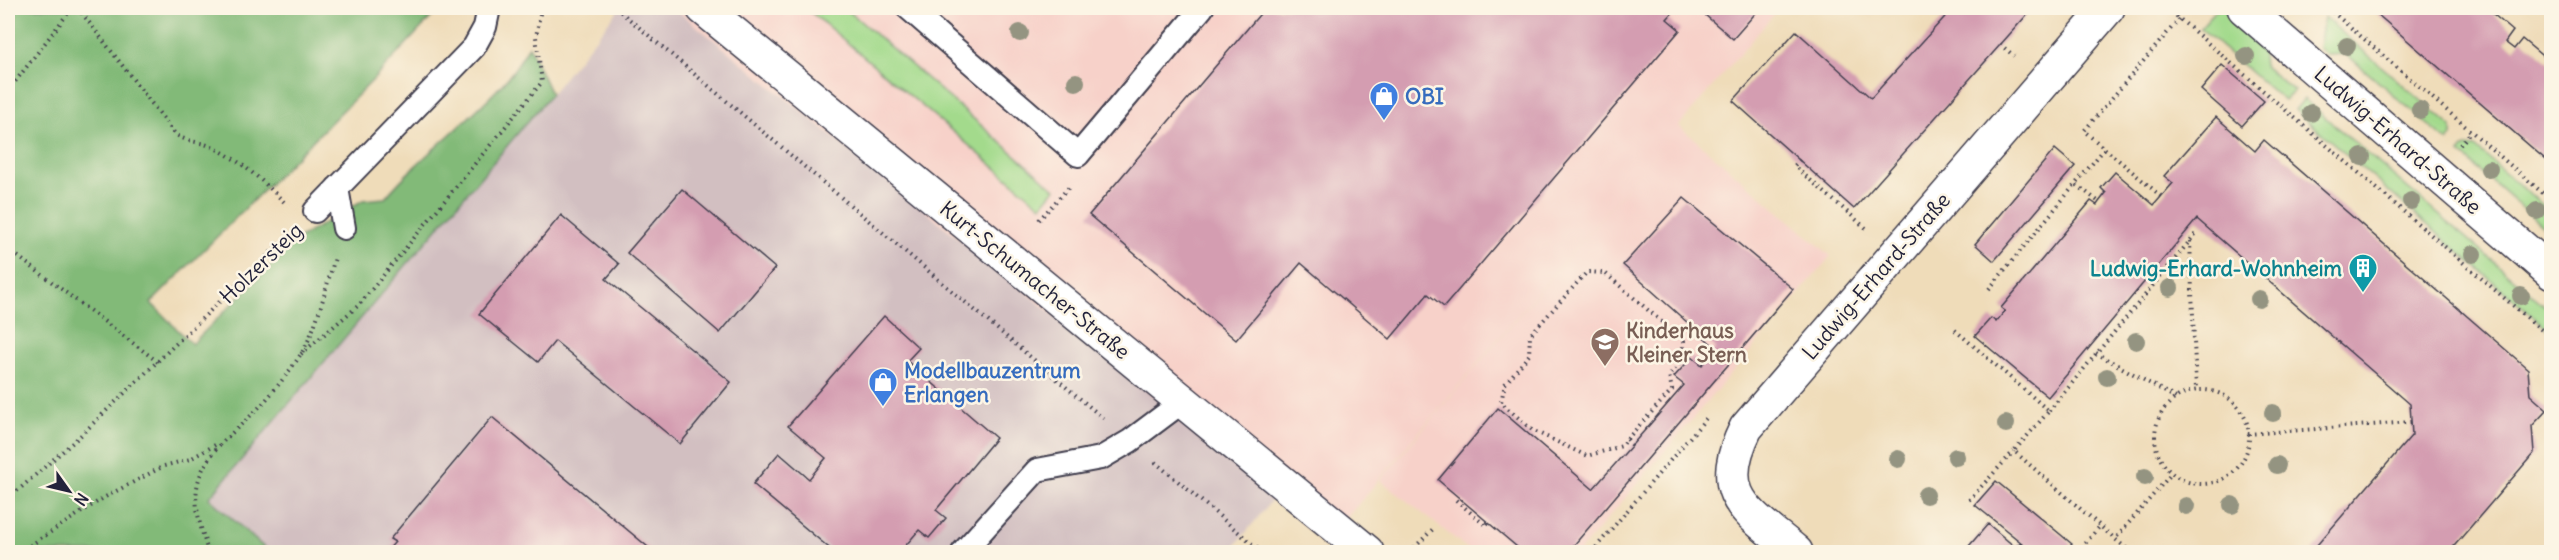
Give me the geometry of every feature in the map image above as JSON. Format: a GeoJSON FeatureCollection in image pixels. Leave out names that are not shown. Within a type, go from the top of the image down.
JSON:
{"type":"FeatureCollection","features":[{"type":"Feature","properties":{"kind":"street","name":"Kurt-Schumacher-Straße"},"geometry":{"type":"LineString","coordinates":[[703,8],[1367,552]]}},
{"type":"Feature","properties":{"kind":"street","name":"Ludwig-Erhard-Straße"},"geometry":{"type":"LineString","coordinates":[[1796,552],[1748,511],[1734,489],[1732,463],[1746,428],[2108,8]]}},
{"type":"Feature","properties":{"kind":"street","name":"Ludwig-Erhard-Straße"},"geometry":{"type":"LineString","coordinates":[[2244,8],[2552,273]]}},
{"type":"Feature","properties":{"kind":"lane","name":"Holzersteig"},"geometry":{"type":"LineString","coordinates":[[309,216],[474,47],[485,27],[489,8]]}},
{"type":"Feature","properties":{"kind":"lane"},"geometry":{"type":"LineString","coordinates":[[908,8],[1078,155],[1202,8]]}},
{"type":"Feature","properties":{"kind":"lane"},"geometry":{"type":"LineString","coordinates":[[337,188],[344,228]]}},
{"type":"Feature","properties":{"kind":"lane"},"geometry":{"type":"LineString","coordinates":[[963,552],[1037,470],[1101,459],[1130,441],[1182,402]]}},
{"type":"Feature","properties":{"kind":"path"},"geometry":{"type":"LineString","coordinates":[[8,91],[72,8]]}},
{"type":"Feature","properties":{"kind":"path"},"geometry":{"type":"LineString","coordinates":[[78,8],[176,135],[190,142],[211,146],[260,178],[309,216]]}},
{"type":"Feature","properties":{"kind":"path"},"geometry":{"type":"LineString","coordinates":[[208,552],[196,507],[197,488],[203,465],[220,442],[264,402],[301,354],[359,305],[542,82],[536,37],[541,8]]}},
{"type":"Feature","properties":{"kind":"path"},"geometry":{"type":"LineString","coordinates":[[616,8],[1262,552]]}},
{"type":"Feature","properties":{"kind":"path"},"geometry":{"type":"LineString","coordinates":[[2167,8],[2552,339]]}},
{"type":"Feature","properties":{"kind":"path"},"geometry":{"type":"LineString","coordinates":[[2328,8],[2552,201]]}},
{"type":"Feature","properties":{"kind":"path"},"geometry":{"type":"LineString","coordinates":[[2161,196],[2084,131],[2180,18]]}},
{"type":"Feature","properties":{"kind":"path"},"geometry":{"type":"LineString","coordinates":[[2000,44],[2014,56]]}},
{"type":"Feature","properties":{"kind":"path"},"geometry":{"type":"LineString","coordinates":[[1989,289],[2077,185],[2105,148]]}},
{"type":"Feature","properties":{"kind":"path"},"geometry":{"type":"LineString","coordinates":[[1800,160],[1794,166],[1867,229]]}},
{"type":"Feature","properties":{"kind":"path"},"geometry":{"type":"LineString","coordinates":[[2077,185],[2099,202]]}},
{"type":"Feature","properties":{"kind":"path","name":"Holzersteig"},"geometry":{"type":"LineString","coordinates":[[8,499],[80,437],[309,216]]}},
{"type":"Feature","properties":{"kind":"path"},"geometry":{"type":"LineString","coordinates":[[301,354],[318,314],[344,228]]}},
{"type":"Feature","properties":{"kind":"path"},"geometry":{"type":"LineString","coordinates":[[1969,500],[2049,411],[2198,231]]}},
{"type":"Feature","properties":{"kind":"path"},"geometry":{"type":"LineString","coordinates":[[2190,240],[2196,390]]}},
{"type":"Feature","properties":{"kind":"path"},"geometry":{"type":"LineString","coordinates":[[8,249],[158,362]]}},
{"type":"Feature","properties":{"kind":"path"},"geometry":{"type":"LineString","coordinates":[[1587,272],[1605,273],[1684,341],[1681,362],[1669,375],[1672,390],[1627,439],[1622,446],[1587,456],[1532,430],[1501,402],[1505,384],[1529,355],[1530,335],[1587,272]]}},
{"type":"Feature","properties":{"kind":"path"},"geometry":{"type":"LineString","coordinates":[[1954,330],[2049,411]]}},
{"type":"Feature","properties":{"kind":"path"},"geometry":{"type":"LineString","coordinates":[[2096,353],[2176,398]]}},
{"type":"Feature","properties":{"kind":"path"},"geometry":{"type":"LineString","coordinates":[[2196,390],[2219,393],[2232,401],[2244,418],[2248,434],[2246,451],[2240,464],[2224,478],[2209,483],[2183,480],[2172,473],[2160,458],[2155,438],[2157,422],[2162,412],[2176,398],[2196,390]]}},
{"type":"Feature","properties":{"kind":"path"},"geometry":{"type":"LineString","coordinates":[[2248,434],[2411,422]]}},
{"type":"Feature","properties":{"kind":"path"},"geometry":{"type":"LineString","coordinates":[[1627,439],[1632,445]]}},
{"type":"Feature","properties":{"kind":"path"},"geometry":{"type":"LineString","coordinates":[[20,552],[105,497],[164,466],[190,459],[220,442]]}},
{"type":"Feature","properties":{"kind":"path"},"geometry":{"type":"LineString","coordinates":[[2014,452],[2131,552]]}},
{"type":"Feature","properties":{"kind":"path"},"geometry":{"type":"LineString","coordinates":[[2115,539],[2172,473]]}},
{"type":"Feature","properties":{"kind":"path"},"geometry":{"type":"LineString","coordinates":[[1456,500],[1486,526],[1488,523]]}},
{"type":"Feature","properties":{"kind":"path"},"geometry":{"type":"LineString","coordinates":[[2078,552],[2100,526]]}},
{"type":"Feature","properties":{"kind":"path"},"geometry":{"type":"LineString","coordinates":[[1410,552],[1434,528]]}},
{"type":"Feature","properties":{"kind":"shaded area"},"geometry":{"type":"Polygon","coordinates":[[[620,8],[674,8],[1276,495],[1230,552],[269,552],[208,498],[551,94],[620,8]]]}},
{"type":"Feature","properties":{"kind":"shaded area"},"geometry":{"type":"Polygon","coordinates":[[[674,8],[1779,8],[1327,541],[1276,495],[674,8]]]}},
{"type":"Feature","properties":{"kind":"shaded area","name":"Kinderhaus Kleiner Stern"},"geometry":{"type":"Polygon","coordinates":[[[1679,126],[1831,256],[1579,552],[1472,552],[1380,480],[1679,126]]]}},
{"type":"Feature","properties":{"kind":"green space"},"geometry":{"type":"Polygon","coordinates":[[[8,8],[440,8],[372,81],[151,303],[192,344],[296,240],[363,200],[385,198],[414,167],[491,96],[512,73],[529,46],[551,94],[209,498],[269,552],[8,552],[8,8]]]}},
{"type":"Feature","properties":{"kind":"green space"},"geometry":{"type":"Polygon","coordinates":[[[806,8],[845,8],[1055,189],[1041,206],[806,8]]]}},
{"type":"Feature","properties":{"kind":"green space"},"geometry":{"type":"Polygon","coordinates":[[[2218,8],[2226,8],[2232,12],[2232,20],[2262,46],[2264,66],[2294,91],[2284,101],[2200,28],[2218,8]]]}},
{"type":"Feature","properties":{"kind":"green space"},"geometry":{"type":"Polygon","coordinates":[[[2324,17],[2452,127],[2452,136],[2448,142],[2346,54],[2328,55],[2319,48],[2324,17]]]}},
{"type":"Feature","properties":{"kind":"green space"},"geometry":{"type":"Polygon","coordinates":[[[2304,99],[2551,311],[2551,332],[2295,110],[2304,99]]]}},
{"type":"Feature","properties":{"kind":"green space"},"geometry":{"type":"Polygon","coordinates":[[[2466,146],[2475,147],[2551,212],[2551,233],[2460,153],[2466,146]]]}},
{"type":"Feature","properties":{"kind":"building","name":"OBI"},"geometry":{"type":"Polygon","coordinates":[[[1265,8],[1677,8],[1667,19],[1680,30],[1444,307],[1428,294],[1390,339],[1301,263],[1236,340],[1089,215],[1265,8]]]}},
{"type":"Feature","properties":{"kind":"building"},"geometry":{"type":"Polygon","coordinates":[[[1697,8],[1760,8],[1733,39],[1697,8]]]}},
{"type":"Feature","properties":{"kind":"building"},"geometry":{"type":"Polygon","coordinates":[[[1953,8],[2033,8],[1854,209],[1733,101],[1796,31],[1871,98],[1953,8]]]}},
{"type":"Feature","properties":{"kind":"building"},"geometry":{"type":"Polygon","coordinates":[[[2370,8],[2486,8],[2513,31],[2505,42],[2514,49],[2522,39],[2552,64],[2552,165],[2370,8]]]}},
{"type":"Feature","properties":{"kind":"building"},"geometry":{"type":"Polygon","coordinates":[[[2222,65],[2264,101],[2242,126],[2201,90],[2222,65]]]}},
{"type":"Feature","properties":{"kind":"building","name":"Ludwig-Erhard-Wohnheim"},"geometry":{"type":"Polygon","coordinates":[[[2216,117],[2255,151],[2264,140],[2528,369],[2530,395],[2547,410],[2532,426],[2534,453],[2449,552],[2311,552],[2412,435],[2410,404],[2197,219],[2048,397],[1975,336],[1991,318],[1996,322],[2005,311],[2001,308],[2091,201],[2097,205],[2106,193],[2101,188],[2115,172],[2154,205],[2173,183],[2164,176],[2216,117]]]}},
{"type":"Feature","properties":{"kind":"building"},"geometry":{"type":"Polygon","coordinates":[[[2055,149],[2075,166],[1994,261],[1975,244],[2055,149]]]}},
{"type":"Feature","properties":{"kind":"building"},"geometry":{"type":"Polygon","coordinates":[[[682,189],[775,268],[720,333],[627,253],[682,189]]]}},
{"type":"Feature","properties":{"kind":"building"},"geometry":{"type":"Polygon","coordinates":[[[1684,198],[1793,289],[1568,552],[1523,552],[1438,480],[1498,408],[1593,489],[1684,385],[1674,377],[1692,357],[1702,365],[1716,348],[1623,265],[1684,198]]]}},
{"type":"Feature","properties":{"kind":"building"},"geometry":{"type":"Polygon","coordinates":[[[561,215],[619,264],[606,279],[731,382],[680,444],[555,341],[538,362],[479,314],[561,215]]]}},
{"type":"Feature","properties":{"kind":"building","name":"Modellbauzentrum Erlangen"},"geometry":{"type":"Polygon","coordinates":[[[884,316],[919,348],[907,361],[996,438],[936,510],[946,518],[929,538],[919,530],[900,552],[834,552],[753,484],[779,453],[809,479],[826,458],[788,426],[884,316]]]}},
{"type":"Feature","properties":{"kind":"building"},"geometry":{"type":"Polygon","coordinates":[[[492,417],[654,552],[386,552],[395,542],[390,539],[492,417]]]}},
{"type":"Feature","properties":{"kind":"building"},"geometry":{"type":"Polygon","coordinates":[[[1996,481],[2072,544],[2065,552],[2033,552],[1975,505],[1996,481]]]}},
{"type":"Feature","properties":{"kind":"building"},"geometry":{"type":"Polygon","coordinates":[[[1988,524],[2015,547],[2020,543],[2031,552],[1976,552],[1969,546],[1988,524]]]}},
{"type":"Feature","properties":{"kind":"place","name":"OBI"},"geometry":{"type":"Point","coordinates":[1384,122]}},
{"type":"Feature","properties":{"kind":"place","name":"Ludwig-Erhard-Wohnheim"},"geometry":{"type":"Point","coordinates":[2363,294]}},
{"type":"Feature","properties":{"kind":"place","name":"Kinderhaus Kleiner Stern"},"geometry":{"type":"Point","coordinates":[1605,368]}},
{"type":"Feature","properties":{"kind":"place","name":"Modellbauzentrum Erlangen"},"geometry":{"type":"Point","coordinates":[883,408]}}]}
